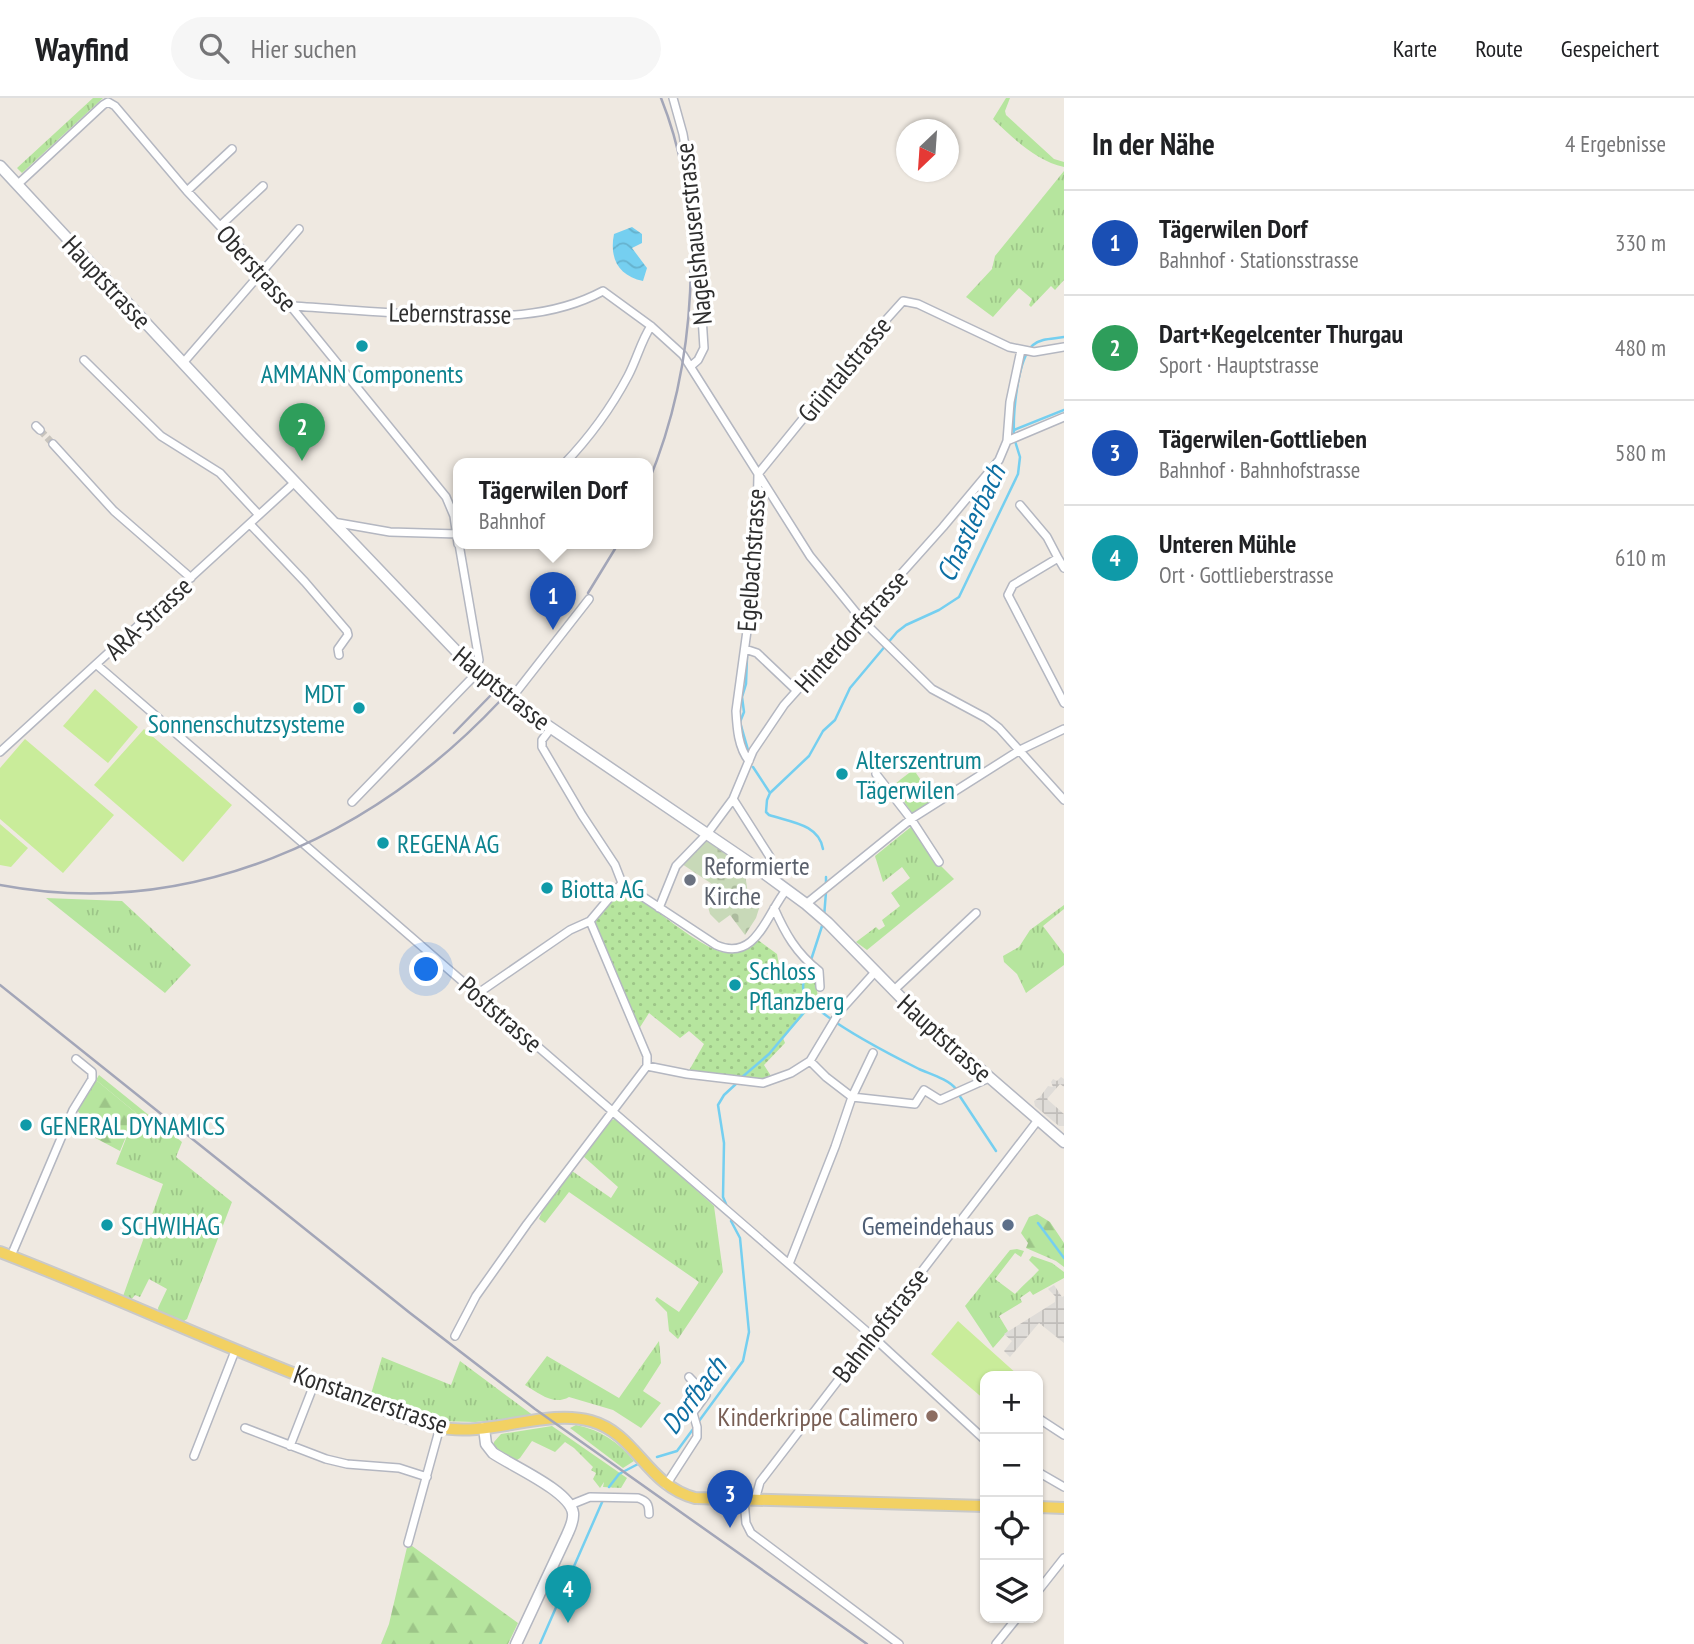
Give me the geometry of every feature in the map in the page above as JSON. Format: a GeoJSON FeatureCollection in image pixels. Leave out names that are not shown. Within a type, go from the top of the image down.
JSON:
{"type":"FeatureCollection","features":[{"type":"Feature","properties":{"kind":"main road","name":"Konstanzerstrasse"},"geometry":{"type":"LineString","coordinates":[[5,1254],[235,1351],[440,1427],[484,1429],[556,1419],[579,1419],[611,1429],[666,1485],[701,1499],[980,1506]]}},
{"type":"Feature","properties":{"kind":"main road"},"geometry":{"type":"LineString","coordinates":[[1043,1507],[1064,1508]]}},
{"type":"Feature","properties":{"kind":"street","name":"Nagelshauserstrasse"},"geometry":{"type":"LineString","coordinates":[[673,98],[683,134],[695,206],[704,348],[702,355],[691,366]]}},
{"type":"Feature","properties":{"kind":"street","name":"Oberstrasse"},"geometry":{"type":"LineString","coordinates":[[17,184],[108,102],[115,106],[187,191],[292,306],[446,497],[453,514]]}},
{"type":"Feature","properties":{"kind":"street"},"geometry":{"type":"LineString","coordinates":[[187,191],[232,149]]}},
{"type":"Feature","properties":{"kind":"street","name":"Hauptstrasse"},"geometry":{"type":"LineString","coordinates":[[0,166],[475,672],[510,700],[806,904],[894,991],[1064,1142]]}},
{"type":"Feature","properties":{"kind":"street"},"geometry":{"type":"LineString","coordinates":[[220,226],[263,186]]}},
{"type":"Feature","properties":{"kind":"street"},"geometry":{"type":"LineString","coordinates":[[183,363],[299,229]]}},
{"type":"Feature","properties":{"kind":"street","name":"Egelbachstrasse"},"geometry":{"type":"LineString","coordinates":[[603,291],[670,342],[691,366],[758,474],[757,565],[736,711],[737,732],[744,755],[749,761]]}},
{"type":"Feature","properties":{"kind":"street","name":"Lebernstrasse"},"geometry":{"type":"LineString","coordinates":[[292,306],[503,317],[550,310],[603,291]]}},
{"type":"Feature","properties":{"kind":"street","name":"Grüntalstrasse"},"geometry":{"type":"LineString","coordinates":[[758,474],[849,361],[903,301],[918,304],[986,338],[1022,350],[1034,352],[1064,347]]}},
{"type":"Feature","properties":{"kind":"street"},"geometry":{"type":"LineString","coordinates":[[569,458],[589,436],[628,376],[644,336],[651,326]]}},
{"type":"Feature","properties":{"kind":"street","name":"Hinterdorfstrasse"},"geometry":{"type":"LineString","coordinates":[[659,908],[676,866],[707,834],[733,799],[761,736],[796,690],[862,620],[999,460],[1012,439],[1010,402],[1022,350]]}},
{"type":"Feature","properties":{"kind":"street"},"geometry":{"type":"LineString","coordinates":[[84,359],[119,397],[161,436],[220,473],[259,515]]}},
{"type":"Feature","properties":{"kind":"street"},"geometry":{"type":"LineString","coordinates":[[1012,439],[1064,417]]}},
{"type":"Feature","properties":{"kind":"street"},"geometry":{"type":"LineString","coordinates":[[53,443],[114,511],[191,578]]}},
{"type":"Feature","properties":{"kind":"street"},"geometry":{"type":"LineString","coordinates":[[758,474],[810,556],[862,620],[932,689],[990,720],[1064,800]]}},
{"type":"Feature","properties":{"kind":"street","name":"ARA-Strasse"},"geometry":{"type":"LineString","coordinates":[[0,752],[295,482]]}},
{"type":"Feature","properties":{"kind":"street"},"geometry":{"type":"LineString","coordinates":[[1020,505],[1046,537],[1064,568]]}},
{"type":"Feature","properties":{"kind":"street"},"geometry":{"type":"LineString","coordinates":[[332,522],[390,532],[453,534]]}},
{"type":"Feature","properties":{"kind":"street"},"geometry":{"type":"LineString","coordinates":[[250,524],[347,631],[347,638],[338,649],[339,655]]}},
{"type":"Feature","properties":{"kind":"street","name":"Oberstrasse"},"geometry":{"type":"LineString","coordinates":[[459,549],[479,660],[475,672]]}},
{"type":"Feature","properties":{"kind":"street"},"geometry":{"type":"LineString","coordinates":[[1058,558],[1013,585],[1008,595],[1064,703]]}},
{"type":"Feature","properties":{"kind":"street"},"geometry":{"type":"LineString","coordinates":[[510,700],[589,599]]}},
{"type":"Feature","properties":{"kind":"street"},"geometry":{"type":"LineString","coordinates":[[745,649],[757,653],[796,690]]}},
{"type":"Feature","properties":{"kind":"street","name":"Poststrasse"},"geometry":{"type":"LineString","coordinates":[[97,665],[872,1336],[980,1435]]}},
{"type":"Feature","properties":{"kind":"street"},"geometry":{"type":"LineString","coordinates":[[352,802],[475,672]]}},
{"type":"Feature","properties":{"kind":"street"},"geometry":{"type":"LineString","coordinates":[[551,728],[542,740],[542,747],[615,865],[622,883],[716,946],[730,949],[743,946],[757,937],[787,889]]}},
{"type":"Feature","properties":{"kind":"street"},"geometry":{"type":"LineString","coordinates":[[806,904],[911,819],[1020,750],[1064,729]]}},
{"type":"Feature","properties":{"kind":"street"},"geometry":{"type":"LineString","coordinates":[[876,774],[911,819],[939,862]]}},
{"type":"Feature","properties":{"kind":"street"},"geometry":{"type":"LineString","coordinates":[[733,799],[770,857],[769,876]]}},
{"type":"Feature","properties":{"kind":"street"},"geometry":{"type":"LineString","coordinates":[[477,994],[570,930],[590,921],[622,883]]}},
{"type":"Feature","properties":{"kind":"street"},"geometry":{"type":"LineString","coordinates":[[774,908],[779,923],[809,964],[818,971],[820,987]]}},
{"type":"Feature","properties":{"kind":"street"},"geometry":{"type":"LineString","coordinates":[[894,991],[975,914]]}},
{"type":"Feature","properties":{"kind":"street"},"geometry":{"type":"LineString","coordinates":[[456,1336],[476,1296],[647,1066],[647,1056],[590,921]]}},
{"type":"Feature","properties":{"kind":"street"},"geometry":{"type":"LineString","coordinates":[[647,1066],[687,1074],[763,1083],[791,1073],[810,1061],[835,1020],[875,972]]}},
{"type":"Feature","properties":{"kind":"street"},"geometry":{"type":"LineString","coordinates":[[789,1264],[852,1097],[873,1052]]}},
{"type":"Feature","properties":{"kind":"street"},"geometry":{"type":"LineString","coordinates":[[5,1254],[73,1110],[92,1079],[92,1072],[76,1059]]}},
{"type":"Feature","properties":{"kind":"street"},"geometry":{"type":"LineString","coordinates":[[810,1061],[852,1097],[915,1104],[924,1090],[940,1100],[989,1078]]}},
{"type":"Feature","properties":{"kind":"street","name":"Bahnhofstrasse"},"geometry":{"type":"LineString","coordinates":[[749,1500],[760,1482],[1038,1120]]}},
{"type":"Feature","properties":{"kind":"street"},"geometry":{"type":"LineString","coordinates":[[194,1456],[235,1351]]}},
{"type":"Feature","properties":{"kind":"street"},"geometry":{"type":"LineString","coordinates":[[666,1485],[697,1437],[694,1419],[706,1395],[689,1377]]}},
{"type":"Feature","properties":{"kind":"street"},"geometry":{"type":"LineString","coordinates":[[290,1446],[315,1382]]}},
{"type":"Feature","properties":{"kind":"street"},"geometry":{"type":"LineString","coordinates":[[1043,1421],[1064,1435]]}},
{"type":"Feature","properties":{"kind":"street"},"geometry":{"type":"LineString","coordinates":[[408,1543],[440,1427]]}},
{"type":"Feature","properties":{"kind":"street"},"geometry":{"type":"LineString","coordinates":[[245,1428],[326,1459],[347,1464],[399,1468],[427,1477]]}},
{"type":"Feature","properties":{"kind":"street"},"geometry":{"type":"LineString","coordinates":[[484,1429],[486,1444],[493,1453],[554,1490],[573,1511],[571,1526],[516,1644]]}},
{"type":"Feature","properties":{"kind":"street"},"geometry":{"type":"LineString","coordinates":[[1043,1475],[1064,1487]]}},
{"type":"Feature","properties":{"kind":"street"},"geometry":{"type":"LineString","coordinates":[[570,1505],[590,1497],[638,1498],[645,1500],[649,1506],[649,1514]]}},
{"type":"Feature","properties":{"kind":"street"},"geometry":{"type":"LineString","coordinates":[[749,1500],[746,1523],[751,1533],[899,1644]]}},
{"type":"Feature","properties":{"kind":"street"},"geometry":{"type":"LineString","coordinates":[[1043,1585],[1064,1558]]}},
{"type":"Feature","properties":{"kind":"street"},"geometry":{"type":"LineString","coordinates":[[996,1644],[1013,1623]]}},
{"type":"Feature","properties":{"kind":"green space"},"geometry":{"type":"Polygon","coordinates":[[[93,98],[103,98],[22,173],[17,168],[93,98]]]}},
{"type":"Feature","properties":{"kind":"green space"},"geometry":{"type":"Polygon","coordinates":[[[1006,98],[1010,98],[1006,115],[1054,159],[1064,162],[1064,167],[1035,154],[993,119],[1006,98]]]}},
{"type":"Feature","properties":{"kind":"green space"},"geometry":{"type":"Polygon","coordinates":[[[1064,171],[1064,280],[1055,290],[1051,286],[1031,307],[1029,305],[1032,299],[1019,288],[993,317],[966,297],[992,269],[995,256],[1064,171]]]}},
{"type":"Feature","properties":{"kind":"green space"},"geometry":{"type":"Polygon","coordinates":[[[95,689],[138,727],[108,763],[63,726],[95,689]]]}},
{"type":"Feature","properties":{"kind":"green space"},"geometry":{"type":"Polygon","coordinates":[[[144,729],[232,805],[183,862],[94,785],[144,729]]]}},
{"type":"Feature","properties":{"kind":"green space"},"geometry":{"type":"Polygon","coordinates":[[[25,739],[114,815],[63,873],[0,819],[0,768],[25,739]]]}},
{"type":"Feature","properties":{"kind":"green space"},"geometry":{"type":"Polygon","coordinates":[[[931,753],[941,756],[916,773],[935,801],[912,813],[893,786],[931,753]]]}},
{"type":"Feature","properties":{"kind":"green space"},"geometry":{"type":"Polygon","coordinates":[[[0,824],[28,848],[11,867],[0,865],[0,824]]]}},
{"type":"Feature","properties":{"kind":"green space"},"geometry":{"type":"Polygon","coordinates":[[[912,826],[937,862],[954,879],[867,950],[856,942],[876,927],[879,930],[885,926],[882,920],[900,906],[891,893],[910,878],[902,867],[883,882],[875,856],[912,826]]]}},
{"type":"Feature","properties":{"kind":"green space"},"geometry":{"type":"Polygon","coordinates":[[[704,839],[744,867],[748,894],[763,896],[756,918],[745,935],[730,915],[719,923],[710,914],[705,896],[712,884],[682,864],[704,839]]]}},
{"type":"Feature","properties":{"kind":"green space"},"geometry":{"type":"Polygon","coordinates":[[[622,883],[704,944],[717,950],[736,953],[758,940],[777,954],[780,971],[805,965],[815,973],[818,999],[783,1038],[785,1043],[764,1065],[771,1076],[763,1083],[687,1074],[704,1044],[689,1031],[680,1038],[649,1013],[637,1032],[590,921],[622,883]]]}},
{"type":"Feature","properties":{"kind":"green space"},"geometry":{"type":"Polygon","coordinates":[[[46,898],[122,901],[191,965],[165,993],[46,898]]]}},
{"type":"Feature","properties":{"kind":"green space"},"geometry":{"type":"Polygon","coordinates":[[[1064,905],[1064,909],[1043,926],[1064,954],[1064,965],[1026,993],[1017,974],[1004,962],[1003,956],[1019,947],[1030,930],[1064,905]]]}},
{"type":"Feature","properties":{"kind":"green space"},"geometry":{"type":"Polygon","coordinates":[[[99,1075],[182,1142],[176,1157],[232,1202],[187,1319],[181,1323],[159,1314],[158,1308],[167,1289],[149,1279],[140,1297],[135,1295],[131,1300],[122,1299],[163,1184],[116,1164],[136,1113],[96,1080],[99,1075]]]}},
{"type":"Feature","properties":{"kind":"green space"},"geometry":{"type":"Polygon","coordinates":[[[96,1080],[136,1113],[120,1151],[84,1132],[86,1122],[77,1110],[96,1080]]]}},
{"type":"Feature","properties":{"kind":"green space"},"geometry":{"type":"Polygon","coordinates":[[[616,1118],[714,1206],[723,1272],[678,1339],[669,1331],[667,1312],[655,1300],[657,1297],[679,1312],[699,1282],[569,1192],[545,1223],[539,1219],[543,1209],[572,1171],[611,1198],[618,1187],[583,1156],[607,1123],[616,1118]]]}},
{"type":"Feature","properties":{"kind":"green space"},"geometry":{"type":"Polygon","coordinates":[[[1037,1214],[1050,1222],[1064,1243],[1064,1267],[1026,1248],[1028,1243],[1021,1233],[1029,1217],[1037,1214]]]}},
{"type":"Feature","properties":{"kind":"green space"},"geometry":{"type":"Polygon","coordinates":[[[1010,1250],[1024,1251],[1021,1257],[1015,1253],[995,1279],[1015,1294],[1039,1270],[1029,1260],[1032,1256],[1052,1263],[1064,1272],[1064,1278],[1033,1295],[1030,1291],[1020,1298],[1022,1302],[999,1316],[1008,1331],[993,1348],[965,1306],[1010,1250]]]}},
{"type":"Feature","properties":{"kind":"green space"},"geometry":{"type":"Polygon","coordinates":[[[958,1321],[1013,1371],[980,1371],[980,1396],[931,1354],[958,1321]]]}},
{"type":"Feature","properties":{"kind":"green space"},"geometry":{"type":"Polygon","coordinates":[[[659,1341],[661,1363],[643,1391],[661,1403],[641,1428],[613,1410],[569,1397],[552,1399],[525,1385],[547,1356],[619,1398],[659,1341]]]}},
{"type":"Feature","properties":{"kind":"green space"},"geometry":{"type":"Polygon","coordinates":[[[382,1357],[451,1385],[460,1361],[534,1416],[475,1422],[439,1421],[371,1394],[382,1357]]]}},
{"type":"Feature","properties":{"kind":"green space"},"geometry":{"type":"Polygon","coordinates":[[[576,1425],[608,1438],[634,1461],[623,1468],[570,1428],[576,1425]]]}},
{"type":"Feature","properties":{"kind":"green space"},"geometry":{"type":"Polygon","coordinates":[[[552,1426],[627,1478],[621,1488],[603,1487],[604,1482],[600,1488],[593,1479],[596,1473],[591,1470],[593,1467],[565,1442],[555,1452],[532,1441],[514,1462],[494,1446],[501,1434],[552,1426]]]}},
{"type":"Feature","properties":{"kind":"green space"},"geometry":{"type":"Polygon","coordinates":[[[408,1543],[518,1623],[508,1644],[381,1644],[389,1624],[408,1543]]]}},
{"type":"Feature","properties":{"kind":"shaded area"},"geometry":{"type":"Polygon","coordinates":[[[1061,1077],[1064,1079],[1064,1087],[1060,1084],[1047,1099],[1064,1114],[1064,1126],[1059,1126],[1035,1106],[1034,1101],[1048,1086],[1053,1087],[1053,1079],[1057,1081],[1061,1077]]]}},
{"type":"Feature","properties":{"kind":"shaded area"},"geometry":{"type":"Polygon","coordinates":[[[1054,1285],[1062,1297],[1064,1296],[1064,1343],[1039,1323],[1010,1357],[1004,1351],[1012,1341],[1004,1334],[1055,1302],[1055,1296],[1048,1289],[1054,1285]]]}},
{"type":"Feature","properties":{"kind":"water"},"geometry":{"type":"Polygon","coordinates":[[[632,227],[642,234],[642,243],[632,248],[647,268],[643,281],[622,271],[613,251],[614,234],[632,227]]]}},
{"type":"Feature","properties":{"kind":"waterway","name":"Chastlerbach"},"geometry":{"type":"LineString","coordinates":[[1014,435],[1017,387],[1028,352],[1040,341],[1064,337]]}},
{"type":"Feature","properties":{"kind":"waterway"},"geometry":{"type":"LineString","coordinates":[[1014,430],[1064,410]]}},
{"type":"Feature","properties":{"kind":"waterway","name":"Chastlerbach"},"geometry":{"type":"LineString","coordinates":[[823,849],[816,834],[810,829],[766,812],[770,793],[809,756],[823,731],[835,720],[850,688],[897,632],[959,597],[1018,474],[1020,457],[1015,441]]}},
{"type":"Feature","properties":{"kind":"waterway"},"geometry":{"type":"LineString","coordinates":[[747,657],[746,684],[742,697],[744,712],[740,722],[748,750]]}},
{"type":"Feature","properties":{"kind":"waterway"},"geometry":{"type":"LineString","coordinates":[[753,767],[770,793]]}},
{"type":"Feature","properties":{"kind":"waterway","name":"Chastlerbach"},"geometry":{"type":"LineString","coordinates":[[826,877],[826,885]]}},
{"type":"Feature","properties":{"kind":"waterway","name":"Chastlerbach"},"geometry":{"type":"LineString","coordinates":[[824,917],[826,892]]}},
{"type":"Feature","properties":{"kind":"waterway","name":"Chastlerbach"},"geometry":{"type":"LineString","coordinates":[[811,960],[823,923]]}},
{"type":"Feature","properties":{"kind":"waterway"},"geometry":{"type":"LineString","coordinates":[[809,966],[803,989],[810,1001],[822,1012],[874,1045],[944,1080],[956,1089]]}},
{"type":"Feature","properties":{"kind":"waterway","name":"Dorfbach"},"geometry":{"type":"LineString","coordinates":[[741,1078],[769,1054],[811,1004]]}},
{"type":"Feature","properties":{"kind":"waterway","name":"Dorfbach"},"geometry":{"type":"LineString","coordinates":[[726,1204],[723,1197],[724,1143],[718,1105],[737,1083]]}},
{"type":"Feature","properties":{"kind":"waterway"},"geometry":{"type":"LineString","coordinates":[[959,1095],[996,1151]]}},
{"type":"Feature","properties":{"kind":"waterway","name":"Dorfbach"},"geometry":{"type":"LineString","coordinates":[[657,1457],[677,1451],[743,1361],[749,1332],[740,1238],[731,1221]]}},
{"type":"Feature","properties":{"kind":"waterway"},"geometry":{"type":"LineString","coordinates":[[1038,1223],[1064,1258]]}},
{"type":"Feature","properties":{"kind":"waterway","name":"Dorfbach"},"geometry":{"type":"LineString","coordinates":[[609,1487],[619,1474],[638,1464]]}},
{"type":"Feature","properties":{"kind":"waterway","name":"Dorfbach"},"geometry":{"type":"LineString","coordinates":[[540,1644],[603,1500]]}},
{"type":"Feature","properties":{"kind":"tunnel"},"geometry":{"type":"LineString","coordinates":[[40,430],[53,444]]}},
{"type":"Feature","properties":{"kind":"railway"},"geometry":{"type":"LineString","coordinates":[[653,469],[677,391],[686,341],[690,291],[686,191],[676,143],[661,98]]}},
{"type":"Feature","properties":{"kind":"railway"},"geometry":{"type":"LineString","coordinates":[[588,593],[615,549]]}},
{"type":"Feature","properties":{"kind":"railway"},"geometry":{"type":"LineString","coordinates":[[454,733],[491,695]]}},
{"type":"Feature","properties":{"kind":"railway"},"geometry":{"type":"LineString","coordinates":[[0,885],[71,893],[140,891],[208,879],[273,858],[335,829],[394,793],[449,750],[500,701]]}},
{"type":"Feature","properties":{"kind":"railway"},"geometry":{"type":"LineString","coordinates":[[0,985],[410,1313],[535,1409],[867,1644]]}},
{"type":"Feature","properties":{"kind":"place","name":"AMMANN Components"},"geometry":{"type":"Point","coordinates":[362,346]}},
{"type":"Feature","properties":{"kind":"place","name":"Dart+Kegelcenter Thurgau"},"geometry":{"type":"Point","coordinates":[302,461]}},
{"type":"Feature","properties":{"kind":"place","name":"Tägerwilen Dorf"},"geometry":{"type":"Point","coordinates":[553,630]}},
{"type":"Feature","properties":{"kind":"place","name":"MDT Sonnenschutzsysteme"},"geometry":{"type":"Point","coordinates":[359,708]}},
{"type":"Feature","properties":{"kind":"place","name":"Alterszentrum Tägerwilen"},"geometry":{"type":"Point","coordinates":[842,774]}},
{"type":"Feature","properties":{"kind":"place","name":"REGENA AG"},"geometry":{"type":"Point","coordinates":[383,843]}},
{"type":"Feature","properties":{"kind":"place","name":"Reformierte Kirche"},"geometry":{"type":"Point","coordinates":[690,880]}},
{"type":"Feature","properties":{"kind":"place","name":"Biotta AG"},"geometry":{"type":"Point","coordinates":[547,888]}},
{"type":"Feature","properties":{"kind":"place","name":"Schloss Pflanzberg"},"geometry":{"type":"Point","coordinates":[735,985]}},
{"type":"Feature","properties":{"kind":"place","name":"GENERAL DYNAMICS"},"geometry":{"type":"Point","coordinates":[26,1125]}},
{"type":"Feature","properties":{"kind":"place","name":"SCHWIHAG"},"geometry":{"type":"Point","coordinates":[107,1225]}},
{"type":"Feature","properties":{"kind":"place","name":"Gemeindehaus"},"geometry":{"type":"Point","coordinates":[1008,1225]}},
{"type":"Feature","properties":{"kind":"place","name":"Kinderkrippe Calimero"},"geometry":{"type":"Point","coordinates":[932,1416]}},
{"type":"Feature","properties":{"kind":"place","name":"Tägerwilen-Gottlieben"},"geometry":{"type":"Point","coordinates":[730,1528]}},
{"type":"Feature","properties":{"kind":"place","name":"Unteren Mühle"},"geometry":{"type":"Point","coordinates":[568,1623]}}]}
